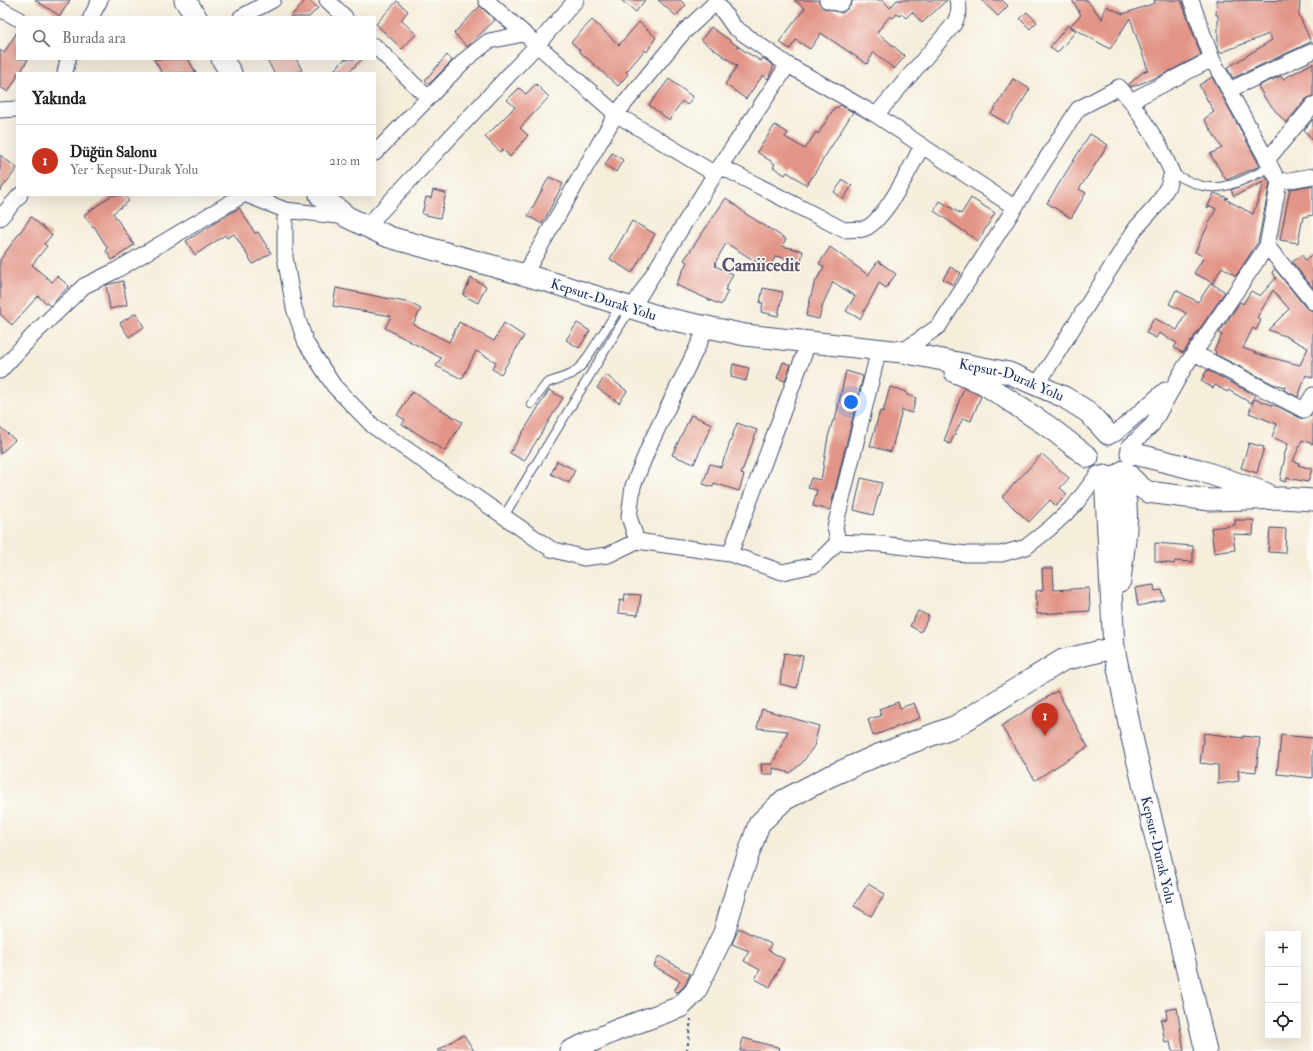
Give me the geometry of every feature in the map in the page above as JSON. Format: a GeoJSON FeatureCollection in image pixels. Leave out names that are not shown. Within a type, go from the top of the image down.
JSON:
{"type":"FeatureCollection","features":[{"type":"Feature","properties":{"kind":"main road"},"geometry":{"type":"LineString","coordinates":[[185,0],[195,16]]}},
{"type":"Feature","properties":{"kind":"main road"},"geometry":{"type":"LineString","coordinates":[[200,0],[208,16]]}},
{"type":"Feature","properties":{"kind":"main road"},"geometry":{"type":"LineString","coordinates":[[223,60],[230,72]]}},
{"type":"Feature","properties":{"kind":"main road"},"geometry":{"type":"LineString","coordinates":[[232,60],[238,72]]}},
{"type":"Feature","properties":{"kind":"main road","name":"Kepsut-Durak Yolu"},"geometry":{"type":"LineString","coordinates":[[328,197],[348,217],[389,237],[524,275],[660,316],[744,335],[902,352],[1009,373],[1064,397],[1088,412],[1113,458],[1125,492],[1126,508],[1114,648],[1131,733],[1206,1051]]}},
{"type":"Feature","properties":{"kind":"main road","name":"Kepsut-Durak Yolu"},"geometry":{"type":"LineString","coordinates":[[902,352],[983,383],[1049,427],[1113,458]]}},
{"type":"Feature","properties":{"kind":"main road"},"geometry":{"type":"LineString","coordinates":[[1113,458],[1199,470],[1254,491],[1283,498]]}},
{"type":"Feature","properties":{"kind":"main road"},"geometry":{"type":"LineString","coordinates":[[1113,458],[1139,486],[1148,492],[1210,500],[1283,498],[1313,500]]}},
{"type":"Feature","properties":{"kind":"main road"},"geometry":{"type":"LineString","coordinates":[[570,1051],[617,1030],[680,1007],[695,992],[724,933],[738,884],[759,824],[784,800],[828,777],[878,755],[956,726],[1063,660],[1114,648]]}},
{"type":"Feature","properties":{"kind":"street"},"geometry":{"type":"LineString","coordinates":[[92,16],[100,0]]}},
{"type":"Feature","properties":{"kind":"street"},"geometry":{"type":"LineString","coordinates":[[243,16],[273,0]]}},
{"type":"Feature","properties":{"kind":"street"},"geometry":{"type":"LineString","coordinates":[[327,0],[344,16]]}},
{"type":"Feature","properties":{"kind":"street"},"geometry":{"type":"LineString","coordinates":[[486,0],[536,46],[616,114],[717,170],[844,230],[864,229],[877,220],[893,198],[922,146]]}},
{"type":"Feature","properties":{"kind":"street"},"geometry":{"type":"LineString","coordinates":[[367,226],[536,46],[576,0]]}},
{"type":"Feature","properties":{"kind":"street"},"geometry":{"type":"LineString","coordinates":[[827,0],[840,4],[844,0]]}},
{"type":"Feature","properties":{"kind":"street"},"geometry":{"type":"LineString","coordinates":[[876,115],[954,24],[959,14],[960,5],[957,0]]}},
{"type":"Feature","properties":{"kind":"street"},"geometry":{"type":"LineString","coordinates":[[285,210],[285,257],[294,308],[306,343],[334,386],[373,426],[552,549],[584,558],[608,555],[637,541],[730,554],[782,572],[815,565],[838,542],[881,544],[966,554],[1001,554],[1026,547],[1049,529],[1074,506],[1113,458],[1152,425],[1184,368],[1267,246],[1279,182],[1212,58],[1191,0]]}},
{"type":"Feature","properties":{"kind":"street"},"geometry":{"type":"LineString","coordinates":[[524,275],[616,114],[681,35],[716,1],[734,27],[788,65],[876,115],[1014,207]]}},
{"type":"Feature","properties":{"kind":"street"},"geometry":{"type":"LineString","coordinates":[[0,9],[16,17]]}},
{"type":"Feature","properties":{"kind":"street"},"geometry":{"type":"LineString","coordinates":[[376,152],[466,59],[489,41],[523,34]]}},
{"type":"Feature","properties":{"kind":"street"},"geometry":{"type":"LineString","coordinates":[[376,47],[428,98]]}},
{"type":"Feature","properties":{"kind":"street"},"geometry":{"type":"LineString","coordinates":[[1229,90],[1313,51]]}},
{"type":"Feature","properties":{"kind":"street"},"geometry":{"type":"LineString","coordinates":[[1131,101],[1212,58]]}},
{"type":"Feature","properties":{"kind":"street"},"geometry":{"type":"LineString","coordinates":[[65,72],[68,60]]}},
{"type":"Feature","properties":{"kind":"street"},"geometry":{"type":"LineString","coordinates":[[626,306],[788,65]]}},
{"type":"Feature","properties":{"kind":"street"},"geometry":{"type":"LineString","coordinates":[[902,352],[939,326],[1078,109],[1119,87],[1131,101],[1160,146],[1172,173],[1168,186],[1157,205],[1136,228],[1037,385]]}},
{"type":"Feature","properties":{"kind":"street"},"geometry":{"type":"LineString","coordinates":[[1269,164],[1313,105]]}},
{"type":"Feature","properties":{"kind":"street"},"geometry":{"type":"LineString","coordinates":[[0,111],[16,109]]}},
{"type":"Feature","properties":{"kind":"street"},"geometry":{"type":"LineString","coordinates":[[1279,182],[1313,176]]}},
{"type":"Feature","properties":{"kind":"street"},"geometry":{"type":"LineString","coordinates":[[0,218],[19,196]]}},
{"type":"Feature","properties":{"kind":"street"},"geometry":{"type":"LineString","coordinates":[[0,370],[36,332],[84,286],[115,271],[241,196]]}},
{"type":"Feature","properties":{"kind":"street"},"geometry":{"type":"LineString","coordinates":[[250,196],[285,210],[348,217]]}},
{"type":"Feature","properties":{"kind":"street"},"geometry":{"type":"LineString","coordinates":[[1267,246],[1313,302]]}},
{"type":"Feature","properties":{"kind":"street"},"geometry":{"type":"LineString","coordinates":[[637,541],[629,518],[633,486],[651,442],[707,327]]}},
{"type":"Feature","properties":{"kind":"street"},"geometry":{"type":"LineString","coordinates":[[730,554],[809,341]]}},
{"type":"Feature","properties":{"kind":"street"},"geometry":{"type":"LineString","coordinates":[[838,542],[835,527],[879,349]]}},
{"type":"Feature","properties":{"kind":"street"},"geometry":{"type":"LineString","coordinates":[[1194,353],[1304,410],[1313,395]]}},
{"type":"Feature","properties":{"kind":"lane"},"geometry":{"type":"LineString","coordinates":[[1172,173],[1202,186],[1215,188],[1225,186],[1269,164]]}},
{"type":"Feature","properties":{"kind":"lane"},"geometry":{"type":"LineString","coordinates":[[531,404],[547,383],[572,374],[583,364],[626,306]]}},
{"type":"Feature","properties":{"kind":"lane"},"geometry":{"type":"LineString","coordinates":[[504,516],[626,306]]}},
{"type":"Feature","properties":{"kind":"path"},"geometry":{"type":"LineString","coordinates":[[687,1051],[695,992]]}},
{"type":"Feature","properties":{"kind":"building"},"geometry":{"type":"Polygon","coordinates":[[[35,0],[70,0],[60,16],[35,0]]]}},
{"type":"Feature","properties":{"kind":"building"},"geometry":{"type":"Polygon","coordinates":[[[306,0],[309,0],[318,8],[310,16],[291,16],[306,0]]]}},
{"type":"Feature","properties":{"kind":"building"},"geometry":{"type":"Polygon","coordinates":[[[621,0],[645,0],[636,12],[621,0]]]}},
{"type":"Feature","properties":{"kind":"building"},"geometry":{"type":"Polygon","coordinates":[[[658,0],[680,0],[686,5],[676,16],[658,0]]]}},
{"type":"Feature","properties":{"kind":"building"},"geometry":{"type":"Polygon","coordinates":[[[794,0],[817,0],[824,8],[842,13],[850,6],[853,0],[882,0],[890,8],[897,0],[947,0],[922,23],[912,12],[906,18],[902,14],[900,16],[897,14],[893,18],[890,16],[877,32],[905,56],[894,69],[874,52],[867,64],[821,33],[810,49],[796,40],[790,49],[779,42],[805,8],[794,0]]]}},
{"type":"Feature","properties":{"kind":"building"},"geometry":{"type":"Polygon","coordinates":[[[981,0],[1002,0],[1008,6],[998,16],[981,0]]]}},
{"type":"Feature","properties":{"kind":"building"},"geometry":{"type":"Polygon","coordinates":[[[1072,0],[1087,0],[1102,19],[1106,6],[1123,14],[1155,3],[1154,0],[1181,0],[1201,55],[1160,76],[1131,87],[1129,84],[1143,72],[1148,70],[1130,18],[1110,49],[1070,26],[1081,15],[1072,0]]]}},
{"type":"Feature","properties":{"kind":"building"},"geometry":{"type":"Polygon","coordinates":[[[1217,0],[1300,1],[1299,15],[1311,42],[1233,78],[1227,68],[1272,40],[1269,34],[1220,53],[1218,48],[1218,15],[1216,15],[1217,0]]]}},
{"type":"Feature","properties":{"kind":"building"},"geometry":{"type":"Polygon","coordinates":[[[397,1],[408,11],[401,20],[416,34],[402,49],[376,24],[397,1]]]}},
{"type":"Feature","properties":{"kind":"building"},"geometry":{"type":"Polygon","coordinates":[[[480,6],[495,20],[467,47],[454,33],[480,6]]]}},
{"type":"Feature","properties":{"kind":"building"},"geometry":{"type":"Polygon","coordinates":[[[1027,12],[1037,22],[1030,29],[1020,19],[1027,12]]]}},
{"type":"Feature","properties":{"kind":"building"},"geometry":{"type":"Polygon","coordinates":[[[592,20],[619,45],[639,22],[656,37],[647,52],[645,50],[626,72],[628,74],[618,86],[571,42],[592,20]]]}},
{"type":"Feature","properties":{"kind":"building"},"geometry":{"type":"Polygon","coordinates":[[[1068,25],[1076,31],[1057,53],[1050,47],[1068,25]]]}},
{"type":"Feature","properties":{"kind":"building"},"geometry":{"type":"Polygon","coordinates":[[[711,27],[746,52],[761,61],[763,58],[774,66],[768,79],[763,75],[746,99],[725,84],[737,66],[701,40],[711,27]]]}},
{"type":"Feature","properties":{"kind":"building"},"geometry":{"type":"Polygon","coordinates":[[[16,34],[16,60],[27,60],[21,72],[16,72],[16,79],[8,92],[0,87],[0,50],[4,53],[16,34]]]}},
{"type":"Feature","properties":{"kind":"building"},"geometry":{"type":"Polygon","coordinates":[[[447,55],[452,61],[429,84],[425,80],[447,55]]]}},
{"type":"Feature","properties":{"kind":"building"},"geometry":{"type":"Polygon","coordinates":[[[155,60],[189,60],[195,72],[161,72],[155,60]]]}},
{"type":"Feature","properties":{"kind":"building"},"geometry":{"type":"Polygon","coordinates":[[[268,60],[297,60],[302,70],[298,72],[274,72],[268,60]]]}},
{"type":"Feature","properties":{"kind":"building"},"geometry":{"type":"Polygon","coordinates":[[[344,60],[361,60],[349,72],[332,72],[344,60]]]}},
{"type":"Feature","properties":{"kind":"building"},"geometry":{"type":"Polygon","coordinates":[[[1313,63],[1313,96],[1306,99],[1286,123],[1266,100],[1258,86],[1281,76],[1283,79],[1313,63]]]}},
{"type":"Feature","properties":{"kind":"building"},"geometry":{"type":"Polygon","coordinates":[[[1212,77],[1260,166],[1226,180],[1210,154],[1222,148],[1204,119],[1214,112],[1199,85],[1212,77]]]}},
{"type":"Feature","properties":{"kind":"building"},"geometry":{"type":"Polygon","coordinates":[[[669,79],[693,97],[687,105],[682,101],[669,120],[649,105],[669,79]]]}},
{"type":"Feature","properties":{"kind":"building"},"geometry":{"type":"Polygon","coordinates":[[[1013,79],[1030,89],[1008,124],[991,114],[1013,79]]]}},
{"type":"Feature","properties":{"kind":"building"},"geometry":{"type":"Polygon","coordinates":[[[536,84],[549,97],[520,128],[528,135],[510,157],[503,149],[500,152],[485,137],[515,107],[507,100],[519,88],[526,94],[536,84]]]}},
{"type":"Feature","properties":{"kind":"building"},"geometry":{"type":"Polygon","coordinates":[[[840,105],[853,112],[807,185],[787,172],[785,175],[773,167],[775,164],[757,152],[775,125],[788,133],[785,137],[805,149],[816,132],[818,134],[835,107],[837,108],[840,105]]]}},
{"type":"Feature","properties":{"kind":"building"},"geometry":{"type":"Polygon","coordinates":[[[1313,119],[1313,141],[1304,130],[1313,119]]]}},
{"type":"Feature","properties":{"kind":"building"},"geometry":{"type":"Polygon","coordinates":[[[1090,134],[1108,145],[1079,189],[1086,193],[1071,218],[1047,203],[1090,134]]]}},
{"type":"Feature","properties":{"kind":"building"},"geometry":{"type":"Polygon","coordinates":[[[612,153],[623,160],[616,172],[605,165],[612,153]]]}},
{"type":"Feature","properties":{"kind":"building"},"geometry":{"type":"Polygon","coordinates":[[[0,155],[16,167],[16,169],[0,191],[0,155]]]}},
{"type":"Feature","properties":{"kind":"building"},"geometry":{"type":"Polygon","coordinates":[[[1265,176],[1270,183],[1258,242],[1236,276],[1222,267],[1213,283],[1194,273],[1204,257],[1195,252],[1216,209],[1210,206],[1207,208],[1214,193],[1228,198],[1225,199],[1253,214],[1264,182],[1234,196],[1231,190],[1265,176]]]}},
{"type":"Feature","properties":{"kind":"building"},"geometry":{"type":"Polygon","coordinates":[[[549,177],[563,184],[542,224],[528,216],[549,177]]]}},
{"type":"Feature","properties":{"kind":"building"},"geometry":{"type":"Polygon","coordinates":[[[843,180],[852,186],[843,199],[834,192],[843,180]]]}},
{"type":"Feature","properties":{"kind":"building"},"geometry":{"type":"Polygon","coordinates":[[[1313,185],[1313,215],[1303,217],[1298,243],[1280,240],[1290,189],[1313,185]]]}},
{"type":"Feature","properties":{"kind":"building"},"geometry":{"type":"Polygon","coordinates":[[[433,190],[446,193],[440,218],[422,214],[426,197],[431,198],[433,190]]]}},
{"type":"Feature","properties":{"kind":"building"},"geometry":{"type":"Polygon","coordinates":[[[111,196],[125,196],[129,201],[113,213],[134,245],[112,260],[106,251],[108,249],[94,226],[93,227],[84,215],[111,196]]]}},
{"type":"Feature","properties":{"kind":"building"},"geometry":{"type":"Polygon","coordinates":[[[726,198],[746,214],[786,239],[782,246],[803,251],[801,262],[776,256],[768,269],[726,243],[715,263],[715,266],[733,274],[725,290],[728,291],[721,305],[676,285],[687,262],[684,260],[726,198]]]}},
{"type":"Feature","properties":{"kind":"building"},"geometry":{"type":"Polygon","coordinates":[[[971,198],[995,213],[978,241],[934,211],[940,201],[961,214],[971,198]]]}},
{"type":"Feature","properties":{"kind":"building"},"geometry":{"type":"Polygon","coordinates":[[[239,208],[255,233],[258,232],[271,253],[253,264],[234,234],[227,238],[225,235],[195,255],[186,241],[239,208]]]}},
{"type":"Feature","properties":{"kind":"building"},"geometry":{"type":"Polygon","coordinates":[[[31,217],[52,235],[44,244],[47,246],[32,265],[52,282],[57,276],[69,286],[50,306],[38,296],[12,325],[0,314],[0,260],[31,217]]]}},
{"type":"Feature","properties":{"kind":"building"},"geometry":{"type":"Polygon","coordinates":[[[632,221],[655,234],[632,273],[610,259],[632,221]]]}},
{"type":"Feature","properties":{"kind":"building"},"geometry":{"type":"Polygon","coordinates":[[[830,247],[868,275],[878,261],[896,274],[886,288],[879,283],[860,319],[846,311],[855,296],[833,282],[823,304],[819,319],[806,316],[814,284],[824,267],[819,264],[830,247]]]}},
{"type":"Feature","properties":{"kind":"building"},"geometry":{"type":"Polygon","coordinates":[[[1313,254],[1313,288],[1292,262],[1302,255],[1305,260],[1313,254]]]}},
{"type":"Feature","properties":{"kind":"building"},"geometry":{"type":"Polygon","coordinates":[[[950,267],[961,273],[953,285],[943,279],[950,267]]]}},
{"type":"Feature","properties":{"kind":"building"},"geometry":{"type":"Polygon","coordinates":[[[1275,269],[1306,308],[1313,311],[1313,378],[1306,375],[1298,397],[1284,390],[1285,387],[1273,384],[1215,354],[1216,352],[1214,350],[1222,335],[1219,333],[1240,302],[1243,304],[1251,291],[1260,296],[1276,278],[1272,272],[1275,269]],[[1273,290],[1257,318],[1261,320],[1256,330],[1253,328],[1243,348],[1264,356],[1300,365],[1308,348],[1285,336],[1268,330],[1289,309],[1273,290]]]}},
{"type":"Feature","properties":{"kind":"building"},"geometry":{"type":"Polygon","coordinates":[[[471,278],[486,286],[478,303],[463,295],[471,278]]]}},
{"type":"Feature","properties":{"kind":"building"},"geometry":{"type":"Polygon","coordinates":[[[123,281],[127,305],[110,309],[106,285],[123,281]]]}},
{"type":"Feature","properties":{"kind":"building"},"geometry":{"type":"Polygon","coordinates":[[[1211,283],[1225,292],[1183,353],[1174,348],[1177,343],[1159,333],[1156,338],[1146,333],[1154,318],[1177,330],[1186,313],[1169,304],[1176,290],[1198,302],[1211,283]]]}},
{"type":"Feature","properties":{"kind":"building"},"geometry":{"type":"Polygon","coordinates":[[[336,288],[410,303],[421,309],[413,324],[449,342],[459,322],[494,341],[504,323],[524,336],[501,374],[492,369],[496,362],[476,351],[462,379],[436,366],[441,358],[385,328],[391,316],[333,306],[336,288]]]}},
{"type":"Feature","properties":{"kind":"building"},"geometry":{"type":"Polygon","coordinates":[[[763,288],[783,292],[778,316],[761,312],[763,303],[760,303],[763,288]]]}},
{"type":"Feature","properties":{"kind":"building"},"geometry":{"type":"Polygon","coordinates":[[[136,313],[144,327],[129,337],[120,323],[136,313]]]}},
{"type":"Feature","properties":{"kind":"building"},"geometry":{"type":"Polygon","coordinates":[[[577,323],[590,331],[579,348],[566,340],[577,323]]]}},
{"type":"Feature","properties":{"kind":"building"},"geometry":{"type":"Polygon","coordinates":[[[783,362],[791,365],[785,381],[777,378],[783,362]]]}},
{"type":"Feature","properties":{"kind":"building"},"geometry":{"type":"Polygon","coordinates":[[[733,364],[749,368],[746,381],[731,377],[733,364]]]}},
{"type":"Feature","properties":{"kind":"building"},"geometry":{"type":"Polygon","coordinates":[[[1207,370],[1255,395],[1251,403],[1228,390],[1227,392],[1215,385],[1213,388],[1201,381],[1207,370]]]}},
{"type":"Feature","properties":{"kind":"building"},"geometry":{"type":"Polygon","coordinates":[[[846,371],[863,376],[830,510],[813,506],[817,490],[808,488],[811,478],[821,480],[828,437],[833,420],[835,420],[846,371]]]}},
{"type":"Feature","properties":{"kind":"building"},"geometry":{"type":"Polygon","coordinates":[[[606,375],[627,391],[619,403],[597,388],[606,375]]]}},
{"type":"Feature","properties":{"kind":"building"},"geometry":{"type":"Polygon","coordinates":[[[890,387],[907,392],[907,395],[916,398],[912,413],[902,410],[891,452],[870,446],[880,411],[883,412],[890,387]]]}},
{"type":"Feature","properties":{"kind":"building"},"geometry":{"type":"Polygon","coordinates":[[[964,388],[981,396],[971,421],[963,418],[950,444],[944,441],[964,388]]]}},
{"type":"Feature","properties":{"kind":"building"},"geometry":{"type":"Polygon","coordinates":[[[549,390],[563,398],[524,461],[510,453],[549,390]]]}},
{"type":"Feature","properties":{"kind":"building"},"geometry":{"type":"Polygon","coordinates":[[[412,392],[462,422],[445,451],[402,424],[405,420],[397,415],[412,392]]]}},
{"type":"Feature","properties":{"kind":"building"},"geometry":{"type":"Polygon","coordinates":[[[1254,399],[1279,407],[1300,418],[1305,419],[1311,415],[1313,416],[1313,444],[1302,440],[1293,461],[1299,463],[1298,465],[1312,469],[1308,482],[1287,478],[1285,482],[1280,480],[1284,456],[1288,444],[1272,437],[1277,424],[1249,413],[1254,399]]]}},
{"type":"Feature","properties":{"kind":"building"},"geometry":{"type":"Polygon","coordinates":[[[691,415],[712,424],[694,464],[672,455],[691,415]]]}},
{"type":"Feature","properties":{"kind":"building"},"geometry":{"type":"Polygon","coordinates":[[[737,423],[757,430],[741,474],[744,475],[739,491],[714,483],[713,487],[703,484],[710,464],[721,467],[737,423]]]}},
{"type":"Feature","properties":{"kind":"building"},"geometry":{"type":"Polygon","coordinates":[[[0,427],[15,440],[0,454],[0,427]]]}},
{"type":"Feature","properties":{"kind":"building"},"geometry":{"type":"Polygon","coordinates":[[[1249,443],[1264,447],[1257,473],[1241,468],[1249,443]]]}},
{"type":"Feature","properties":{"kind":"building"},"geometry":{"type":"Polygon","coordinates":[[[1042,454],[1069,478],[1060,488],[1067,494],[1056,506],[1050,500],[1029,522],[1002,497],[1042,454]]]}},
{"type":"Feature","properties":{"kind":"building"},"geometry":{"type":"Polygon","coordinates":[[[557,461],[575,470],[569,483],[551,474],[557,461]]]}},
{"type":"Feature","properties":{"kind":"building"},"geometry":{"type":"Polygon","coordinates":[[[861,478],[882,483],[873,515],[854,510],[861,478]]]}},
{"type":"Feature","properties":{"kind":"building"},"geometry":{"type":"Polygon","coordinates":[[[1235,520],[1254,520],[1253,535],[1233,534],[1235,550],[1214,553],[1211,528],[1235,525],[1235,520]]]}},
{"type":"Feature","properties":{"kind":"building"},"geometry":{"type":"Polygon","coordinates":[[[1270,528],[1286,529],[1285,553],[1268,552],[1270,528]]]}},
{"type":"Feature","properties":{"kind":"building"},"geometry":{"type":"Polygon","coordinates":[[[1155,543],[1193,546],[1193,562],[1175,561],[1174,564],[1155,561],[1155,543]]]}},
{"type":"Feature","properties":{"kind":"building"},"geometry":{"type":"Polygon","coordinates":[[[1042,568],[1053,568],[1054,590],[1089,588],[1090,611],[1037,614],[1036,591],[1043,590],[1042,568]]]}},
{"type":"Feature","properties":{"kind":"building"},"geometry":{"type":"Polygon","coordinates":[[[1154,585],[1155,591],[1162,590],[1164,600],[1138,606],[1135,588],[1154,585]]]}},
{"type":"Feature","properties":{"kind":"building"},"geometry":{"type":"Polygon","coordinates":[[[625,594],[641,595],[638,615],[618,613],[620,600],[624,601],[625,594]]]}},
{"type":"Feature","properties":{"kind":"building"},"geometry":{"type":"Polygon","coordinates":[[[918,611],[929,616],[921,632],[910,626],[918,611]]]}},
{"type":"Feature","properties":{"kind":"building"},"geometry":{"type":"Polygon","coordinates":[[[784,653],[803,656],[797,688],[780,684],[784,653]]]}},
{"type":"Feature","properties":{"kind":"building"},"geometry":{"type":"Polygon","coordinates":[[[1057,691],[1088,747],[1035,780],[1001,726],[1057,691]]]}},
{"type":"Feature","properties":{"kind":"building"},"geometry":{"type":"Polygon","coordinates":[[[898,702],[900,708],[914,703],[920,718],[873,736],[868,719],[881,716],[879,709],[898,702]]]}},
{"type":"Feature","properties":{"kind":"building"},"geometry":{"type":"Polygon","coordinates":[[[762,709],[819,726],[814,746],[802,763],[790,773],[773,768],[773,774],[762,774],[761,764],[772,765],[788,731],[757,728],[762,709]]]}},
{"type":"Feature","properties":{"kind":"building"},"geometry":{"type":"Polygon","coordinates":[[[1204,733],[1243,738],[1243,736],[1260,738],[1256,772],[1238,770],[1239,781],[1218,784],[1218,765],[1200,763],[1204,733]]]}},
{"type":"Feature","properties":{"kind":"building"},"geometry":{"type":"Polygon","coordinates":[[[1281,735],[1313,738],[1313,778],[1277,774],[1281,735]]]}},
{"type":"Feature","properties":{"kind":"building"},"geometry":{"type":"Polygon","coordinates":[[[868,884],[885,894],[871,916],[854,906],[868,884]]]}},
{"type":"Feature","properties":{"kind":"building"},"geometry":{"type":"Polygon","coordinates":[[[739,928],[771,944],[768,950],[784,959],[770,987],[755,979],[760,970],[744,961],[749,951],[732,944],[739,928]]]}},
{"type":"Feature","properties":{"kind":"building"},"geometry":{"type":"Polygon","coordinates":[[[659,956],[690,974],[685,985],[678,992],[674,991],[680,981],[654,966],[659,956]]]}},
{"type":"Feature","properties":{"kind":"building"},"geometry":{"type":"Polygon","coordinates":[[[1177,1008],[1184,1051],[1172,1051],[1170,1042],[1165,1043],[1161,1020],[1167,1019],[1166,1010],[1177,1008]]]}},
{"type":"Feature","properties":{"kind":"building"},"geometry":{"type":"Polygon","coordinates":[[[464,1035],[474,1051],[437,1051],[457,1038],[464,1035]]]}},
{"type":"Feature","properties":{"kind":"building"},"geometry":{"type":"Polygon","coordinates":[[[743,1038],[780,1048],[779,1051],[740,1051],[743,1038]]]}},
{"type":"Feature","properties":{"kind":"place","name":"Düğün Salonu"},"geometry":{"type":"Point","coordinates":[1045,736]}},
{"type":"Feature","properties":{"kind":"district","name":"Camiicedit"},"geometry":{"type":"Point","coordinates":[761,265]}}]}
